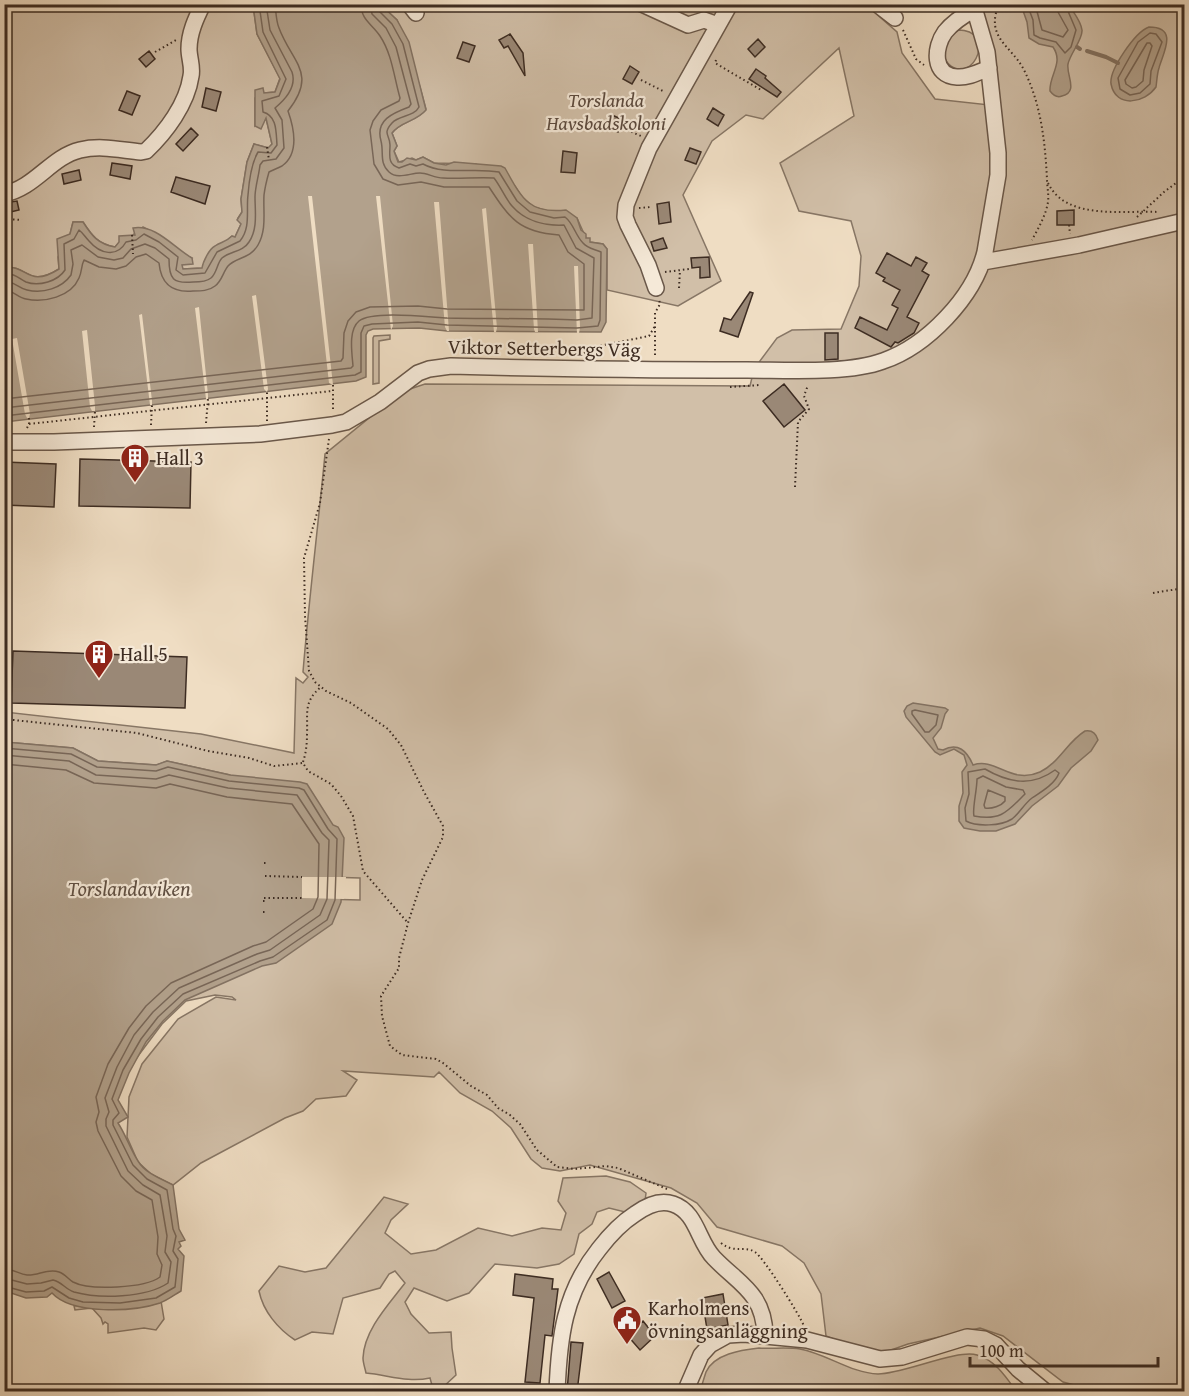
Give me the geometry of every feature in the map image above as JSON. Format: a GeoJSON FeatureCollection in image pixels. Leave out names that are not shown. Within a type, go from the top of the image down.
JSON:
{"type":"FeatureCollection","features":[{"type":"Feature","properties":{"kind":"street"},"geometry":{"type":"LineString","coordinates":[[4,194],[26,186],[61,158],[78,150],[103,147],[146,151],[173,119],[190,83],[192,72],[190,38],[203,4]]}},
{"type":"Feature","properties":{"kind":"street"},"geometry":{"type":"LineString","coordinates":[[642,4],[688,25],[704,20],[718,25]]}},
{"type":"Feature","properties":{"kind":"street"},"geometry":{"type":"LineString","coordinates":[[654,281],[625,217],[626,205],[649,148],[730,4]]}},
{"type":"Feature","properties":{"kind":"street"},"geometry":{"type":"LineString","coordinates":[[877,4],[895,18]]}},
{"type":"Feature","properties":{"kind":"street"},"geometry":{"type":"LineString","coordinates":[[974,7],[951,26],[941,38],[936,50],[937,64],[946,74],[955,77],[967,76],[989,68]]}},
{"type":"Feature","properties":{"kind":"street","name":"Viktor Setterbergs Väg"},"geometry":{"type":"LineString","coordinates":[[4,442],[267,433],[332,425],[346,422],[380,402],[418,373],[451,366],[656,370],[817,369],[849,368],[880,362],[901,354],[943,323],[968,288],[982,262],[998,175],[998,153],[987,52],[974,7]]}},
{"type":"Feature","properties":{"kind":"street"},"geometry":{"type":"LineString","coordinates":[[982,262],[1078,245],[1185,221]]}},
{"type":"Feature","properties":{"kind":"street"},"geometry":{"type":"LineString","coordinates":[[557,1392],[558,1356],[565,1314],[572,1292],[590,1260],[604,1242],[629,1218],[647,1206],[662,1202],[674,1204],[691,1218],[711,1255],[745,1285],[755,1299],[772,1336]]}},
{"type":"Feature","properties":{"kind":"street"},"geometry":{"type":"LineString","coordinates":[[685,1392],[701,1355],[720,1338],[736,1334],[807,1340],[870,1357],[892,1359],[967,1337],[984,1339],[996,1345],[1018,1370],[1046,1392]]}},
{"type":"Feature","properties":{"kind":"path"},"geometry":{"type":"LineString","coordinates":[[999,4],[995,15],[997,33],[1005,48],[1022,68],[1039,109],[1047,180],[1048,205],[1032,240],[1018,256]]}},
{"type":"Feature","properties":{"kind":"path"},"geometry":{"type":"LineString","coordinates":[[895,18],[900,22],[920,63],[929,68],[937,64]]}},
{"type":"Feature","properties":{"kind":"path"},"geometry":{"type":"LineString","coordinates":[[155,52],[174,41],[190,38]]}},
{"type":"Feature","properties":{"kind":"path"},"geometry":{"type":"LineString","coordinates":[[716,60],[715,63],[761,90]]}},
{"type":"Feature","properties":{"kind":"path"},"geometry":{"type":"LineString","coordinates":[[641,80],[677,99]]}},
{"type":"Feature","properties":{"kind":"path"},"geometry":{"type":"LineString","coordinates":[[267,147],[269,160]]}},
{"type":"Feature","properties":{"kind":"path"},"geometry":{"type":"LineString","coordinates":[[1134,221],[1142,211],[1185,177]]}},
{"type":"Feature","properties":{"kind":"path"},"geometry":{"type":"LineString","coordinates":[[1047,180],[1059,197],[1077,207],[1104,212],[1163,213]]}},
{"type":"Feature","properties":{"kind":"path"},"geometry":{"type":"LineString","coordinates":[[4,219],[22,220]]}},
{"type":"Feature","properties":{"kind":"path"},"geometry":{"type":"LineString","coordinates":[[132,235],[133,254]]}},
{"type":"Feature","properties":{"kind":"path"},"geometry":{"type":"LineString","coordinates":[[656,370],[655,313],[660,304],[654,281],[680,270],[689,269]]}},
{"type":"Feature","properties":{"kind":"path"},"geometry":{"type":"LineString","coordinates":[[679,288],[680,270]]}},
{"type":"Feature","properties":{"kind":"path"},"geometry":{"type":"LineString","coordinates":[[571,359],[599,346],[649,336],[655,326]]}},
{"type":"Feature","properties":{"kind":"path"},"geometry":{"type":"LineString","coordinates":[[795,487],[798,422],[809,409],[804,396],[809,381],[817,369]]}},
{"type":"Feature","properties":{"kind":"path"},"geometry":{"type":"LineString","coordinates":[[333,385],[334,418],[320,503],[304,558],[307,663],[315,682],[321,687],[351,703],[388,729],[400,746],[443,826],[443,837],[422,880],[408,923],[399,958],[399,968],[381,996],[380,1005],[390,1046],[402,1055],[436,1059],[443,1063],[471,1086],[487,1095],[498,1108],[520,1124],[537,1150],[557,1167],[606,1166],[618,1168],[637,1174],[672,1191]]}},
{"type":"Feature","properties":{"kind":"path"},"geometry":{"type":"LineString","coordinates":[[29,424],[332,391]]}},
{"type":"Feature","properties":{"kind":"path"},"geometry":{"type":"LineString","coordinates":[[267,392],[267,433]]}},
{"type":"Feature","properties":{"kind":"path"},"geometry":{"type":"LineString","coordinates":[[205,435],[208,399]]}},
{"type":"Feature","properties":{"kind":"path"},"geometry":{"type":"LineString","coordinates":[[150,437],[152,405]]}},
{"type":"Feature","properties":{"kind":"path"},"geometry":{"type":"LineString","coordinates":[[94,439],[95,411]]}},
{"type":"Feature","properties":{"kind":"path"},"geometry":{"type":"LineString","coordinates":[[24,442],[29,418]]}},
{"type":"Feature","properties":{"kind":"path"},"geometry":{"type":"LineString","coordinates":[[1153,593],[1185,588]]}},
{"type":"Feature","properties":{"kind":"path"},"geometry":{"type":"LineString","coordinates":[[321,687],[308,703],[306,751],[303,763],[308,771],[331,784],[341,796],[353,816],[363,871],[408,923]]}},
{"type":"Feature","properties":{"kind":"path"},"geometry":{"type":"LineString","coordinates":[[4,719],[137,733],[208,751],[249,758],[274,766],[303,763]]}},
{"type":"Feature","properties":{"kind":"path"},"geometry":{"type":"LineString","coordinates":[[264,876],[302,877]]}},
{"type":"Feature","properties":{"kind":"path"},"geometry":{"type":"LineString","coordinates":[[265,900],[302,898]]}},
{"type":"Feature","properties":{"kind":"path"},"geometry":{"type":"LineString","coordinates":[[716,1238],[728,1248],[747,1249],[762,1258],[803,1323],[807,1340]]}},
{"type":"Feature","properties":{"kind":"green space"},"geometry":{"type":"Polygon","coordinates":[[[4,5],[253,5],[257,34],[280,78],[275,92],[264,93],[255,98],[255,126],[266,118],[272,144],[269,148],[254,144],[247,162],[241,199],[242,212],[238,218],[241,224],[235,237],[232,236],[210,253],[203,268],[182,269],[182,265],[192,258],[143,227],[115,247],[96,239],[83,222],[73,222],[70,234],[58,257],[59,269],[40,277],[29,275],[19,269],[5,268],[4,5]]]}},
{"type":"Feature","properties":{"kind":"green space","name":"Torslanda Havsbadskoloni"},"geometry":{"type":"Polygon","coordinates":[[[381,5],[866,5],[897,32],[902,53],[935,99],[989,105],[983,56],[966,5],[1184,5],[1184,1391],[1096,1391],[1063,1382],[1003,1336],[980,1328],[908,1344],[880,1354],[856,1348],[826,1336],[821,1294],[804,1263],[782,1246],[717,1227],[697,1203],[671,1188],[590,1165],[560,1171],[542,1168],[531,1159],[511,1128],[492,1111],[460,1093],[439,1072],[434,1077],[343,1071],[357,1080],[346,1096],[316,1099],[303,1111],[285,1118],[201,1163],[173,1185],[151,1174],[138,1162],[127,1137],[129,1097],[142,1064],[178,1019],[216,997],[236,1000],[232,997],[215,995],[186,1001],[162,1024],[132,1064],[141,1032],[320,899],[360,900],[360,878],[326,877],[230,775],[167,761],[157,765],[98,761],[73,748],[5,742],[5,712],[201,734],[294,753],[296,678],[303,683],[308,677],[303,672],[325,454],[401,392],[425,384],[750,386],[754,369],[777,338],[792,330],[841,329],[859,286],[861,256],[851,221],[799,211],[780,163],[854,116],[839,48],[763,119],[746,115],[712,141],[683,195],[721,281],[678,306],[607,290],[607,249],[603,244],[590,242],[586,238],[577,218],[561,211],[555,213],[534,207],[522,197],[515,186],[476,164],[434,163],[423,157],[399,162],[394,151],[397,146],[392,133],[418,117],[426,109],[397,20],[381,5]]]}},
{"type":"Feature","properties":{"kind":"green space"},"geometry":{"type":"Polygon","coordinates":[[[958,30],[970,32],[977,38],[979,46],[974,62],[967,68],[960,69],[947,62],[944,52],[950,37],[958,30]]]}},
{"type":"Feature","properties":{"kind":"green space"},"geometry":{"type":"Polygon","coordinates":[[[390,335],[390,339],[379,341],[379,383],[373,384],[373,338],[390,335]]]}},
{"type":"Feature","properties":{"kind":"green space"},"geometry":{"type":"Polygon","coordinates":[[[606,1176],[630,1182],[646,1193],[645,1201],[625,1212],[609,1208],[597,1212],[592,1224],[579,1234],[574,1254],[559,1264],[537,1268],[495,1264],[469,1293],[447,1301],[414,1288],[405,1302],[411,1314],[429,1333],[451,1332],[456,1375],[441,1389],[433,1389],[430,1378],[406,1379],[366,1373],[363,1358],[368,1337],[378,1318],[405,1283],[395,1271],[389,1274],[380,1288],[343,1298],[333,1334],[312,1332],[295,1340],[272,1319],[261,1298],[259,1291],[279,1266],[305,1272],[326,1268],[384,1197],[408,1204],[391,1220],[385,1233],[411,1254],[436,1250],[478,1228],[512,1236],[542,1228],[561,1230],[566,1213],[558,1201],[563,1178],[606,1176]]]}},
{"type":"Feature","properties":{"kind":"green space"},"geometry":{"type":"Polygon","coordinates":[[[160,1295],[164,1319],[156,1330],[144,1328],[108,1333],[108,1324],[105,1322],[103,1324],[92,1308],[75,1310],[74,1306],[160,1295]]]}},
{"type":"Feature","properties":{"kind":"green space"},"geometry":{"type":"Polygon","coordinates":[[[759,1348],[790,1348],[810,1351],[858,1370],[878,1374],[957,1355],[977,1355],[995,1365],[1016,1391],[700,1391],[706,1372],[715,1361],[736,1352],[759,1348]]]}},
{"type":"Feature","properties":{"kind":"water"},"geometry":{"type":"Polygon","coordinates":[[[253,5],[381,5],[397,20],[409,42],[426,110],[392,133],[397,146],[394,151],[398,162],[407,158],[416,160],[423,157],[434,163],[446,165],[454,162],[501,166],[505,168],[522,196],[535,207],[553,211],[566,210],[577,218],[586,238],[590,238],[590,242],[603,244],[607,249],[606,322],[601,332],[373,329],[366,335],[366,377],[356,381],[5,422],[5,268],[19,269],[40,277],[59,269],[57,239],[70,234],[73,222],[83,222],[96,239],[115,247],[119,242],[119,236],[135,235],[133,228],[157,233],[192,258],[193,264],[182,265],[183,269],[202,268],[213,248],[232,236],[235,237],[241,224],[237,220],[242,212],[241,199],[247,162],[254,144],[268,148],[272,144],[266,118],[261,129],[255,126],[255,90],[263,88],[264,93],[275,92],[280,79],[257,34],[253,5]]]}},
{"type":"Feature","properties":{"kind":"water"},"geometry":{"type":"Polygon","coordinates":[[[1021,5],[1038,7],[1069,5],[1079,20],[1082,34],[1068,64],[1071,87],[1067,94],[1060,97],[1050,91],[1057,64],[1056,53],[1053,47],[1039,44],[1029,38],[1027,22],[1021,5]]]}},
{"type":"Feature","properties":{"kind":"water"},"geometry":{"type":"Polygon","coordinates":[[[1149,27],[1164,31],[1167,42],[1158,70],[1156,87],[1138,100],[1125,100],[1114,92],[1111,78],[1118,61],[1130,44],[1149,27]]]}},
{"type":"Feature","properties":{"kind":"water"},"geometry":{"type":"Polygon","coordinates":[[[913,703],[948,710],[941,728],[933,738],[938,749],[958,748],[965,752],[973,765],[989,765],[1021,775],[1030,775],[1047,768],[1085,731],[1093,732],[1098,740],[1091,751],[1071,768],[1058,786],[1032,806],[1015,824],[996,831],[964,828],[959,821],[959,806],[963,793],[962,772],[967,765],[964,755],[954,749],[940,755],[935,752],[906,717],[904,711],[913,703]]]}},
{"type":"Feature","properties":{"kind":"water","name":"Torslandaviken"},"geometry":{"type":"Polygon","coordinates":[[[5,742],[73,748],[98,761],[156,765],[167,761],[230,775],[300,782],[307,784],[344,838],[341,902],[332,924],[276,963],[262,966],[185,1000],[163,1021],[146,1042],[129,1073],[118,1100],[128,1117],[118,1123],[138,1161],[149,1172],[173,1185],[179,1229],[185,1240],[179,1242],[181,1246],[178,1249],[184,1256],[181,1291],[160,1303],[119,1310],[103,1310],[74,1305],[61,1300],[52,1293],[47,1297],[26,1298],[5,1291],[5,742]]]}},
{"type":"Feature","properties":{"kind":"pier"},"geometry":{"type":"Polygon","coordinates":[[[308,196],[312,196],[333,385],[329,383],[308,196]]]}},
{"type":"Feature","properties":{"kind":"pier"},"geometry":{"type":"Polygon","coordinates":[[[376,196],[380,196],[393,326],[391,330],[376,196]]]}},
{"type":"Feature","properties":{"kind":"pier"},"geometry":{"type":"Polygon","coordinates":[[[434,202],[439,202],[449,331],[445,327],[434,202]]]}},
{"type":"Feature","properties":{"kind":"pier"},"geometry":{"type":"Polygon","coordinates":[[[486,208],[496,332],[494,332],[482,209],[486,208]]]}},
{"type":"Feature","properties":{"kind":"pier"},"geometry":{"type":"Polygon","coordinates":[[[528,244],[533,244],[538,332],[534,329],[528,244]]]}},
{"type":"Feature","properties":{"kind":"pier"},"geometry":{"type":"Polygon","coordinates":[[[574,266],[578,266],[580,328],[577,334],[574,266]]]}},
{"type":"Feature","properties":{"kind":"pier"},"geometry":{"type":"Polygon","coordinates":[[[256,295],[267,392],[264,389],[252,296],[256,295]]]}},
{"type":"Feature","properties":{"kind":"pier"},"geometry":{"type":"Polygon","coordinates":[[[199,307],[208,399],[206,399],[195,308],[199,307]]]}},
{"type":"Feature","properties":{"kind":"pier"},"geometry":{"type":"Polygon","coordinates":[[[142,314],[152,405],[150,405],[139,315],[142,314]]]}},
{"type":"Feature","properties":{"kind":"pier"},"geometry":{"type":"Polygon","coordinates":[[[87,330],[95,411],[92,411],[90,407],[82,331],[87,330]]]}},
{"type":"Feature","properties":{"kind":"pier"},"geometry":{"type":"Polygon","coordinates":[[[17,338],[29,418],[25,414],[12,339],[17,338]]]}},
{"type":"Feature","properties":{"kind":"pier"},"geometry":{"type":"Polygon","coordinates":[[[302,877],[346,877],[344,899],[302,898],[302,877]]]}},
{"type":"Feature","properties":{"kind":"building"},"geometry":{"type":"Polygon","coordinates":[[[510,34],[523,53],[525,76],[508,46],[504,48],[499,40],[510,34]]]}},
{"type":"Feature","properties":{"kind":"building"},"geometry":{"type":"Polygon","coordinates":[[[758,39],[765,47],[755,57],[748,49],[758,39]]]}},
{"type":"Feature","properties":{"kind":"building"},"geometry":{"type":"Polygon","coordinates":[[[463,42],[475,46],[469,62],[457,58],[463,42]]]}},
{"type":"Feature","properties":{"kind":"building"},"geometry":{"type":"Polygon","coordinates":[[[149,51],[155,59],[146,67],[139,59],[149,51]]]}},
{"type":"Feature","properties":{"kind":"building"},"geometry":{"type":"Polygon","coordinates":[[[630,66],[639,72],[632,84],[623,79],[630,66]]]}},
{"type":"Feature","properties":{"kind":"building"},"geometry":{"type":"Polygon","coordinates":[[[756,69],[781,92],[777,97],[749,79],[756,69]]]}},
{"type":"Feature","properties":{"kind":"building"},"geometry":{"type":"Polygon","coordinates":[[[206,88],[221,92],[216,111],[202,107],[206,88]]]}},
{"type":"Feature","properties":{"kind":"building"},"geometry":{"type":"Polygon","coordinates":[[[127,91],[140,96],[132,115],[119,110],[127,91]]]}},
{"type":"Feature","properties":{"kind":"building"},"geometry":{"type":"Polygon","coordinates":[[[713,108],[724,115],[718,126],[707,119],[713,108]]]}},
{"type":"Feature","properties":{"kind":"building"},"geometry":{"type":"Polygon","coordinates":[[[612,115],[623,120],[618,132],[607,127],[612,115]]]}},
{"type":"Feature","properties":{"kind":"building"},"geometry":{"type":"Polygon","coordinates":[[[191,128],[198,135],[183,151],[176,144],[191,128]]]}},
{"type":"Feature","properties":{"kind":"building"},"geometry":{"type":"Polygon","coordinates":[[[690,148],[701,152],[696,164],[685,160],[690,148]]]}},
{"type":"Feature","properties":{"kind":"building"},"geometry":{"type":"Polygon","coordinates":[[[563,151],[577,153],[575,173],[561,172],[563,151]]]}},
{"type":"Feature","properties":{"kind":"building"},"geometry":{"type":"Polygon","coordinates":[[[112,163],[132,166],[130,179],[110,175],[112,163]]]}},
{"type":"Feature","properties":{"kind":"building"},"geometry":{"type":"Polygon","coordinates":[[[79,170],[81,180],[64,184],[62,174],[79,170]]]}},
{"type":"Feature","properties":{"kind":"building"},"geometry":{"type":"Polygon","coordinates":[[[176,177],[210,186],[205,204],[171,192],[176,177]]]}},
{"type":"Feature","properties":{"kind":"building"},"geometry":{"type":"Polygon","coordinates":[[[17,201],[19,210],[6,213],[4,203],[17,201]]]}},
{"type":"Feature","properties":{"kind":"building"},"geometry":{"type":"Polygon","coordinates":[[[669,202],[671,222],[659,224],[657,204],[669,202]]]}},
{"type":"Feature","properties":{"kind":"building"},"geometry":{"type":"Polygon","coordinates":[[[1074,210],[1074,225],[1057,225],[1057,211],[1074,210]]]}},
{"type":"Feature","properties":{"kind":"building"},"geometry":{"type":"Polygon","coordinates":[[[663,238],[667,248],[654,251],[651,242],[663,238]]]}},
{"type":"Feature","properties":{"kind":"building"},"geometry":{"type":"Polygon","coordinates":[[[887,253],[911,266],[916,257],[927,263],[922,271],[929,275],[907,317],[919,323],[914,333],[898,343],[895,342],[891,347],[855,328],[860,317],[887,330],[898,308],[892,305],[900,290],[883,281],[885,278],[876,273],[887,253]]]}},
{"type":"Feature","properties":{"kind":"building"},"geometry":{"type":"Polygon","coordinates":[[[709,257],[710,277],[700,278],[700,267],[692,268],[691,258],[709,257]]]}},
{"type":"Feature","properties":{"kind":"building"},"geometry":{"type":"Polygon","coordinates":[[[750,292],[753,293],[738,337],[720,331],[724,318],[731,320],[750,292]]]}},
{"type":"Feature","properties":{"kind":"building"},"geometry":{"type":"Polygon","coordinates":[[[825,333],[838,333],[838,359],[825,360],[825,333]]]}},
{"type":"Feature","properties":{"kind":"building"},"geometry":{"type":"Polygon","coordinates":[[[784,384],[805,410],[784,427],[763,401],[784,384]]]}},
{"type":"Feature","properties":{"kind":"building","name":"Hall 3"},"geometry":{"type":"Polygon","coordinates":[[[80,459],[191,462],[190,508],[79,506],[80,459]]]}},
{"type":"Feature","properties":{"kind":"building"},"geometry":{"type":"Polygon","coordinates":[[[4,462],[56,464],[54,507],[4,505],[4,462]]]}},
{"type":"Feature","properties":{"kind":"building","name":"Hall 5"},"geometry":{"type":"Polygon","coordinates":[[[13,651],[187,657],[185,708],[11,703],[13,651]]]}},
{"type":"Feature","properties":{"kind":"building"},"geometry":{"type":"Polygon","coordinates":[[[609,1272],[625,1301],[612,1308],[597,1279],[609,1272]]]}},
{"type":"Feature","properties":{"kind":"building"},"geometry":{"type":"Polygon","coordinates":[[[515,1274],[553,1279],[552,1289],[558,1289],[552,1336],[545,1335],[540,1383],[525,1382],[534,1298],[513,1295],[515,1274]]]}},
{"type":"Feature","properties":{"kind":"building"},"geometry":{"type":"Polygon","coordinates":[[[723,1294],[728,1325],[707,1329],[702,1298],[723,1294]]]}},
{"type":"Feature","properties":{"kind":"building"},"geometry":{"type":"Polygon","coordinates":[[[643,1321],[655,1336],[640,1350],[627,1335],[643,1321]]]}},
{"type":"Feature","properties":{"kind":"building"},"geometry":{"type":"Polygon","coordinates":[[[571,1342],[583,1343],[577,1392],[567,1392],[571,1342]]]}},
{"type":"Feature","properties":{"kind":"waterway"},"geometry":{"type":"LineString","coordinates":[[1087,51],[1118,63]]}},
{"type":"Feature","properties":{"kind":"place","name":"Hall 3"},"geometry":{"type":"Point","coordinates":[135,484]}},
{"type":"Feature","properties":{"kind":"place","name":"Hall 5"},"geometry":{"type":"Point","coordinates":[99,680]}},
{"type":"Feature","properties":{"kind":"place","name":"Karholmens övningsanläggning"},"geometry":{"type":"Point","coordinates":[627,1346]}}]}
